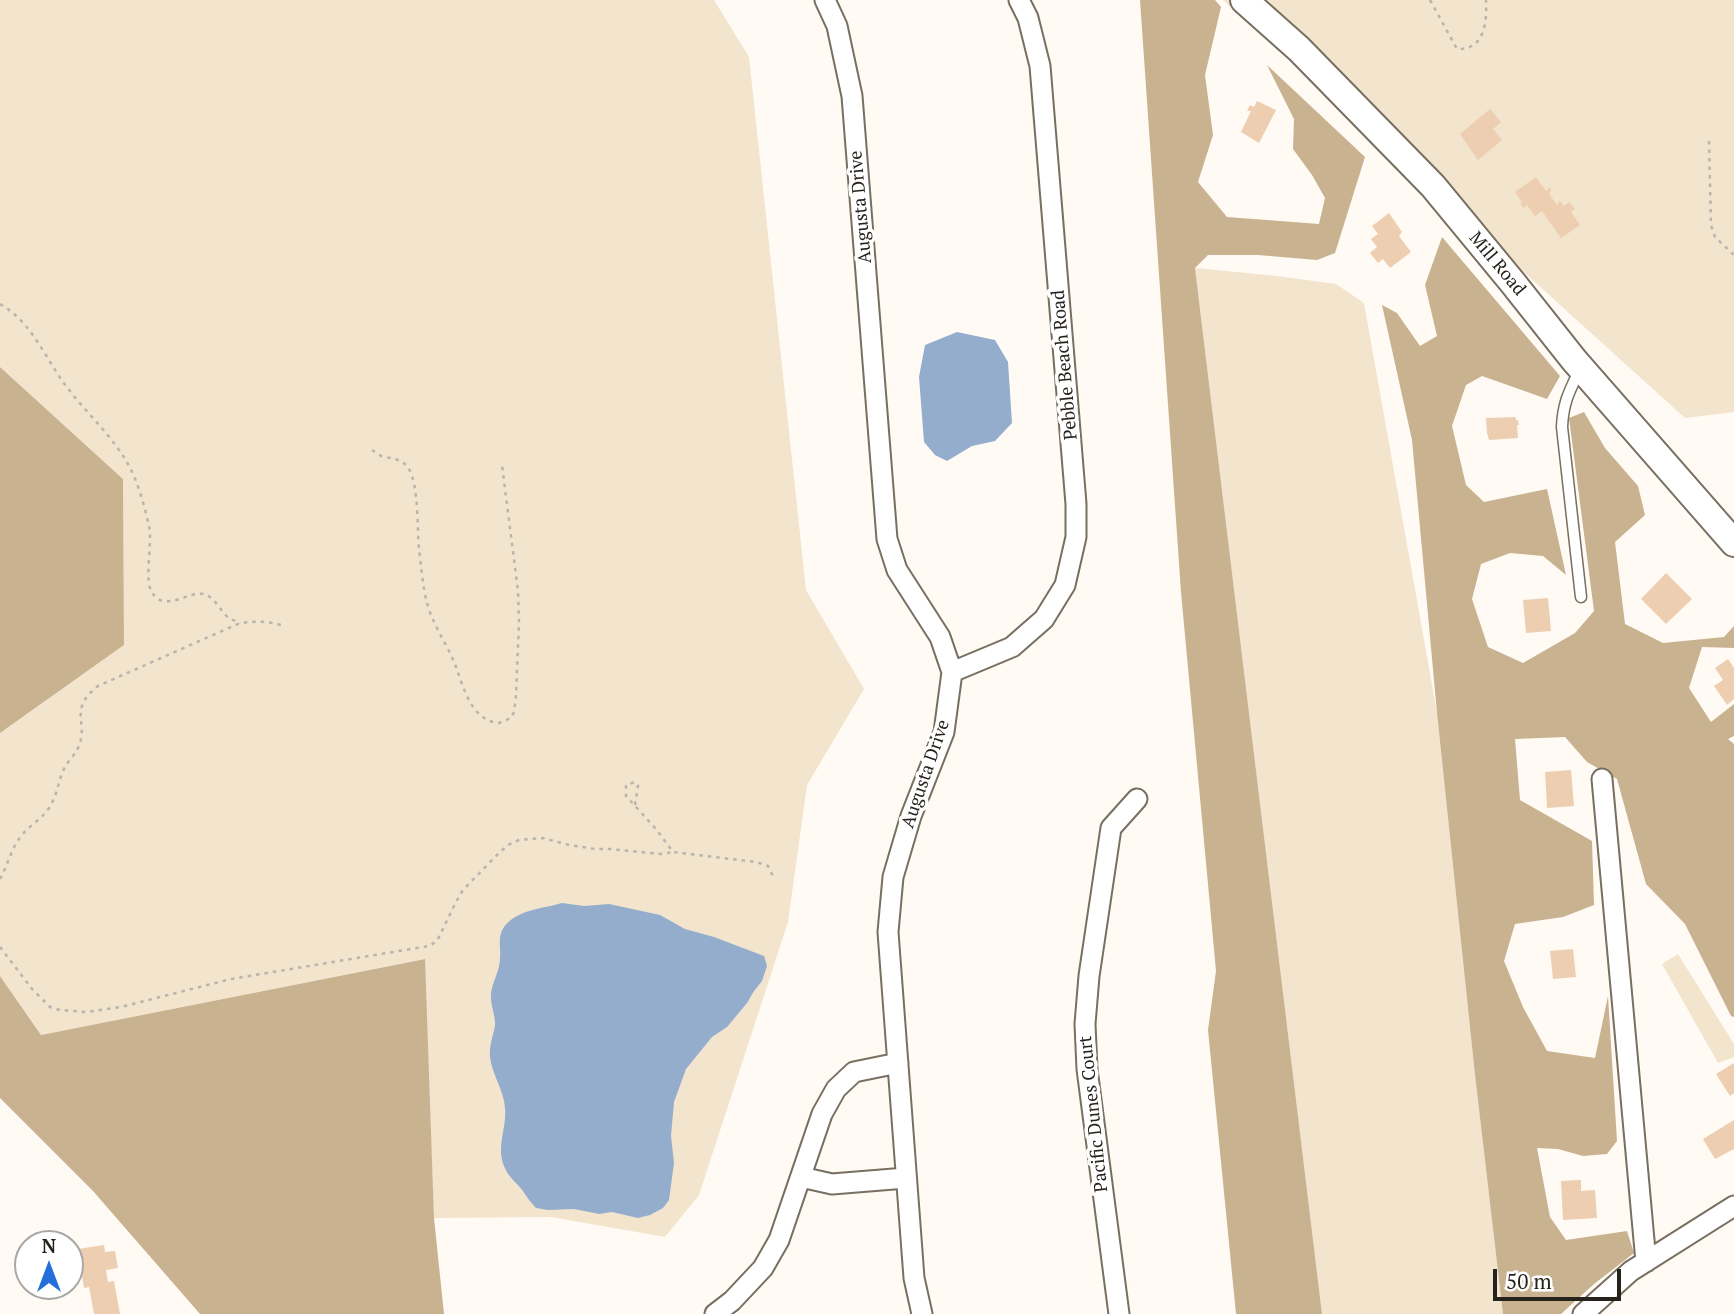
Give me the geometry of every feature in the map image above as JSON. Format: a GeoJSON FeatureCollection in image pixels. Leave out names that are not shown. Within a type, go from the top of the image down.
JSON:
{"type":"FeatureCollection","features":[{"type":"Feature","properties":{"kind":"main road","name":"Mill Road"},"geometry":{"type":"LineString","coordinates":[[1244,0],[1299,49],[1433,186],[1514,282],[1581,368],[1734,543]]}},
{"type":"Feature","properties":{"kind":"street","name":"Augusta Drive"},"geometry":{"type":"LineString","coordinates":[[825,0],[837,26],[852,96],[887,539],[897,569],[940,638],[952,672],[944,732],[911,816],[893,877],[888,932],[914,1278],[922,1314]]}},
{"type":"Feature","properties":{"kind":"street","name":"Pebble Beach Road"},"geometry":{"type":"LineString","coordinates":[[952,672],[1012,647],[1044,619],[1065,584],[1076,537],[1076,504],[1040,66],[1028,18],[1019,0]]}},
{"type":"Feature","properties":{"kind":"street"},"geometry":{"type":"LineString","coordinates":[[1602,779],[1646,1262]]}},
{"type":"Feature","properties":{"kind":"street","name":"Pacific Dunes Court"},"geometry":{"type":"LineString","coordinates":[[1119,1314],[1087,1069],[1085,1024],[1089,976],[1111,828],[1137,799]]}},
{"type":"Feature","properties":{"kind":"street"},"geometry":{"type":"LineString","coordinates":[[715,1314],[732,1301],[763,1268],[779,1240],[822,1114],[836,1089],[854,1072],[898,1063]]}},
{"type":"Feature","properties":{"kind":"street"},"geometry":{"type":"LineString","coordinates":[[800,1177],[832,1184],[906,1178]]}},
{"type":"Feature","properties":{"kind":"street"},"geometry":{"type":"LineString","coordinates":[[1583,1314],[1632,1270],[1734,1206]]}},
{"type":"Feature","properties":{"kind":"lane"},"geometry":{"type":"LineString","coordinates":[[1581,368],[1563,410],[1581,597]]}},
{"type":"Feature","properties":{"kind":"path"},"geometry":{"type":"LineString","coordinates":[[1430,0],[1457,49],[1466,49],[1476,43],[1483,32],[1486,0]]}},
{"type":"Feature","properties":{"kind":"path"},"geometry":{"type":"LineString","coordinates":[[1709,141],[1712,225],[1715,237],[1734,256]]}},
{"type":"Feature","properties":{"kind":"path"},"geometry":{"type":"LineString","coordinates":[[0,304],[22,320],[67,388],[130,467],[149,524],[149,583],[153,595],[162,601],[173,601],[195,594],[205,594],[230,618],[240,623]]}},
{"type":"Feature","properties":{"kind":"path"},"geometry":{"type":"LineString","coordinates":[[372,450],[381,456],[400,460],[412,475],[419,526],[419,550],[431,616],[451,653],[471,703],[485,719],[493,723],[510,718],[514,712],[519,630],[518,591],[502,465]]}},
{"type":"Feature","properties":{"kind":"path"},"geometry":{"type":"LineString","coordinates":[[0,879],[21,836],[47,811],[59,788],[64,768],[77,751],[80,742],[82,704],[98,685],[240,623],[273,622],[284,626]]}},
{"type":"Feature","properties":{"kind":"path"},"geometry":{"type":"LineString","coordinates":[[635,805],[638,786],[635,782],[626,785],[626,796],[673,852]]}},
{"type":"Feature","properties":{"kind":"path"},"geometry":{"type":"LineString","coordinates":[[0,947],[32,989],[50,1007],[73,1012],[106,1010],[231,979],[429,946],[438,941],[457,900],[468,885],[508,845],[519,840],[543,838],[596,849],[660,854],[673,852],[757,862],[768,866],[774,876]]}},
{"type":"Feature","properties":{"kind":"shaded area"},"geometry":{"type":"Polygon","coordinates":[[[0,0],[714,0],[749,57],[806,590],[864,689],[807,785],[788,922],[699,1195],[665,1237],[551,1217],[434,1218],[424,959],[41,1035],[0,976],[0,733],[124,645],[123,479],[0,367],[0,0]]]}},
{"type":"Feature","properties":{"kind":"shaded area"},"geometry":{"type":"Polygon","coordinates":[[[1140,0],[1215,0],[1221,7],[1205,75],[1213,135],[1198,182],[1227,217],[1319,224],[1325,198],[1293,149],[1294,119],[1267,65],[1365,157],[1335,253],[1317,260],[1258,255],[1208,255],[1195,268],[1322,1314],[1236,1314],[1208,1030],[1216,971],[1181,592],[1140,0]]]}},
{"type":"Feature","properties":{"kind":"shaded area"},"geometry":{"type":"Polygon","coordinates":[[[1223,0],[1734,0],[1734,412],[1685,418],[1223,0]]]}},
{"type":"Feature","properties":{"kind":"shaded area"},"geometry":{"type":"Polygon","coordinates":[[[1442,237],[1560,376],[1547,399],[1482,376],[1466,385],[1452,426],[1466,485],[1484,502],[1547,489],[1566,575],[1543,556],[1510,553],[1481,564],[1472,599],[1488,647],[1523,663],[1575,633],[1594,611],[1569,418],[1584,412],[1605,448],[1638,486],[1645,515],[1615,542],[1625,624],[1663,643],[1724,637],[1734,626],[1734,648],[1702,647],[1689,688],[1711,722],[1734,704],[1734,736],[1728,739],[1734,744],[1734,1017],[1731,1016],[1685,924],[1646,884],[1617,779],[1587,762],[1565,737],[1515,739],[1520,800],[1592,841],[1594,905],[1563,917],[1515,924],[1504,961],[1523,1007],[1547,1051],[1595,1058],[1608,996],[1617,1141],[1607,1154],[1583,1156],[1558,1149],[1537,1148],[1550,1217],[1566,1240],[1627,1231],[1634,1253],[1561,1314],[1503,1314],[1437,713],[1412,440],[1382,305],[1397,313],[1420,346],[1437,336],[1425,285],[1442,237]]]}},
{"type":"Feature","properties":{"kind":"shaded area"},"geometry":{"type":"Polygon","coordinates":[[[1195,268],[1336,284],[1364,303],[1437,713],[1503,1314],[1322,1314],[1195,268]]]}},
{"type":"Feature","properties":{"kind":"shaded area"},"geometry":{"type":"Polygon","coordinates":[[[0,367],[123,479],[124,645],[0,733],[0,367]]]}},
{"type":"Feature","properties":{"kind":"shaded area"},"geometry":{"type":"Polygon","coordinates":[[[1678,954],[1734,1044],[1734,1057],[1718,1063],[1662,964],[1678,954]]]}},
{"type":"Feature","properties":{"kind":"shaded area"},"geometry":{"type":"Polygon","coordinates":[[[425,959],[434,1218],[444,1314],[200,1314],[93,1191],[0,1098],[0,976],[41,1035],[425,959]]]}},
{"type":"Feature","properties":{"kind":"water"},"geometry":{"type":"Polygon","coordinates":[[[957,332],[995,340],[1008,362],[1012,423],[995,441],[972,446],[947,461],[935,455],[924,442],[919,377],[925,345],[957,332]]]}},
{"type":"Feature","properties":{"kind":"water"},"geometry":{"type":"Polygon","coordinates":[[[562,903],[584,906],[609,904],[660,915],[685,929],[764,956],[767,966],[762,981],[747,1003],[727,1027],[712,1037],[686,1069],[674,1102],[671,1136],[674,1163],[669,1200],[663,1208],[650,1215],[638,1218],[612,1212],[599,1214],[574,1209],[536,1208],[508,1173],[502,1159],[505,1108],[490,1053],[495,1026],[491,994],[500,963],[501,935],[504,927],[516,917],[531,910],[562,903]]]}},
{"type":"Feature","properties":{"kind":"building"},"geometry":{"type":"Polygon","coordinates":[[[1257,101],[1276,110],[1259,143],[1241,132],[1251,111],[1247,111],[1250,105],[1254,107],[1257,101]]]}},
{"type":"Feature","properties":{"kind":"building"},"geometry":{"type":"Polygon","coordinates":[[[1490,109],[1501,122],[1493,129],[1502,140],[1478,160],[1460,134],[1490,109]]]}},
{"type":"Feature","properties":{"kind":"building"},"geometry":{"type":"Polygon","coordinates":[[[1536,177],[1546,191],[1550,187],[1549,194],[1557,205],[1560,201],[1564,206],[1569,202],[1575,209],[1571,212],[1580,225],[1561,238],[1542,211],[1535,216],[1527,205],[1523,208],[1515,192],[1536,177]]]}},
{"type":"Feature","properties":{"kind":"building"},"geometry":{"type":"Polygon","coordinates":[[[1389,213],[1402,232],[1399,236],[1411,252],[1390,268],[1383,259],[1378,263],[1370,253],[1377,247],[1371,239],[1378,234],[1372,226],[1389,213]]]}},
{"type":"Feature","properties":{"kind":"building"},"geometry":{"type":"Polygon","coordinates":[[[1515,417],[1519,425],[1518,438],[1489,440],[1486,418],[1515,417]]]}},
{"type":"Feature","properties":{"kind":"building"},"geometry":{"type":"Polygon","coordinates":[[[1666,573],[1692,599],[1666,624],[1641,599],[1666,573]]]}},
{"type":"Feature","properties":{"kind":"building"},"geometry":{"type":"Polygon","coordinates":[[[1548,598],[1551,631],[1526,633],[1523,600],[1548,598]]]}},
{"type":"Feature","properties":{"kind":"building"},"geometry":{"type":"Polygon","coordinates":[[[1728,659],[1734,668],[1734,699],[1727,705],[1714,686],[1723,680],[1715,668],[1728,659]]]}},
{"type":"Feature","properties":{"kind":"building"},"geometry":{"type":"Polygon","coordinates":[[[1571,770],[1574,806],[1547,808],[1545,772],[1571,770]]]}},
{"type":"Feature","properties":{"kind":"building"},"geometry":{"type":"Polygon","coordinates":[[[1573,949],[1576,977],[1553,979],[1550,951],[1573,949]]]}},
{"type":"Feature","properties":{"kind":"building"},"geometry":{"type":"Polygon","coordinates":[[[1734,1063],[1734,1093],[1730,1096],[1716,1074],[1734,1063]]]}},
{"type":"Feature","properties":{"kind":"building"},"geometry":{"type":"Polygon","coordinates":[[[1734,1120],[1734,1149],[1715,1159],[1703,1139],[1734,1120]]]}},
{"type":"Feature","properties":{"kind":"building"},"geometry":{"type":"Polygon","coordinates":[[[1581,1180],[1581,1191],[1595,1190],[1597,1218],[1563,1220],[1561,1181],[1581,1180]]]}},
{"type":"Feature","properties":{"kind":"building"},"geometry":{"type":"Polygon","coordinates":[[[104,1245],[105,1252],[115,1251],[118,1268],[106,1270],[108,1282],[114,1281],[120,1314],[94,1314],[89,1287],[84,1288],[84,1248],[104,1245]]]}}]}
